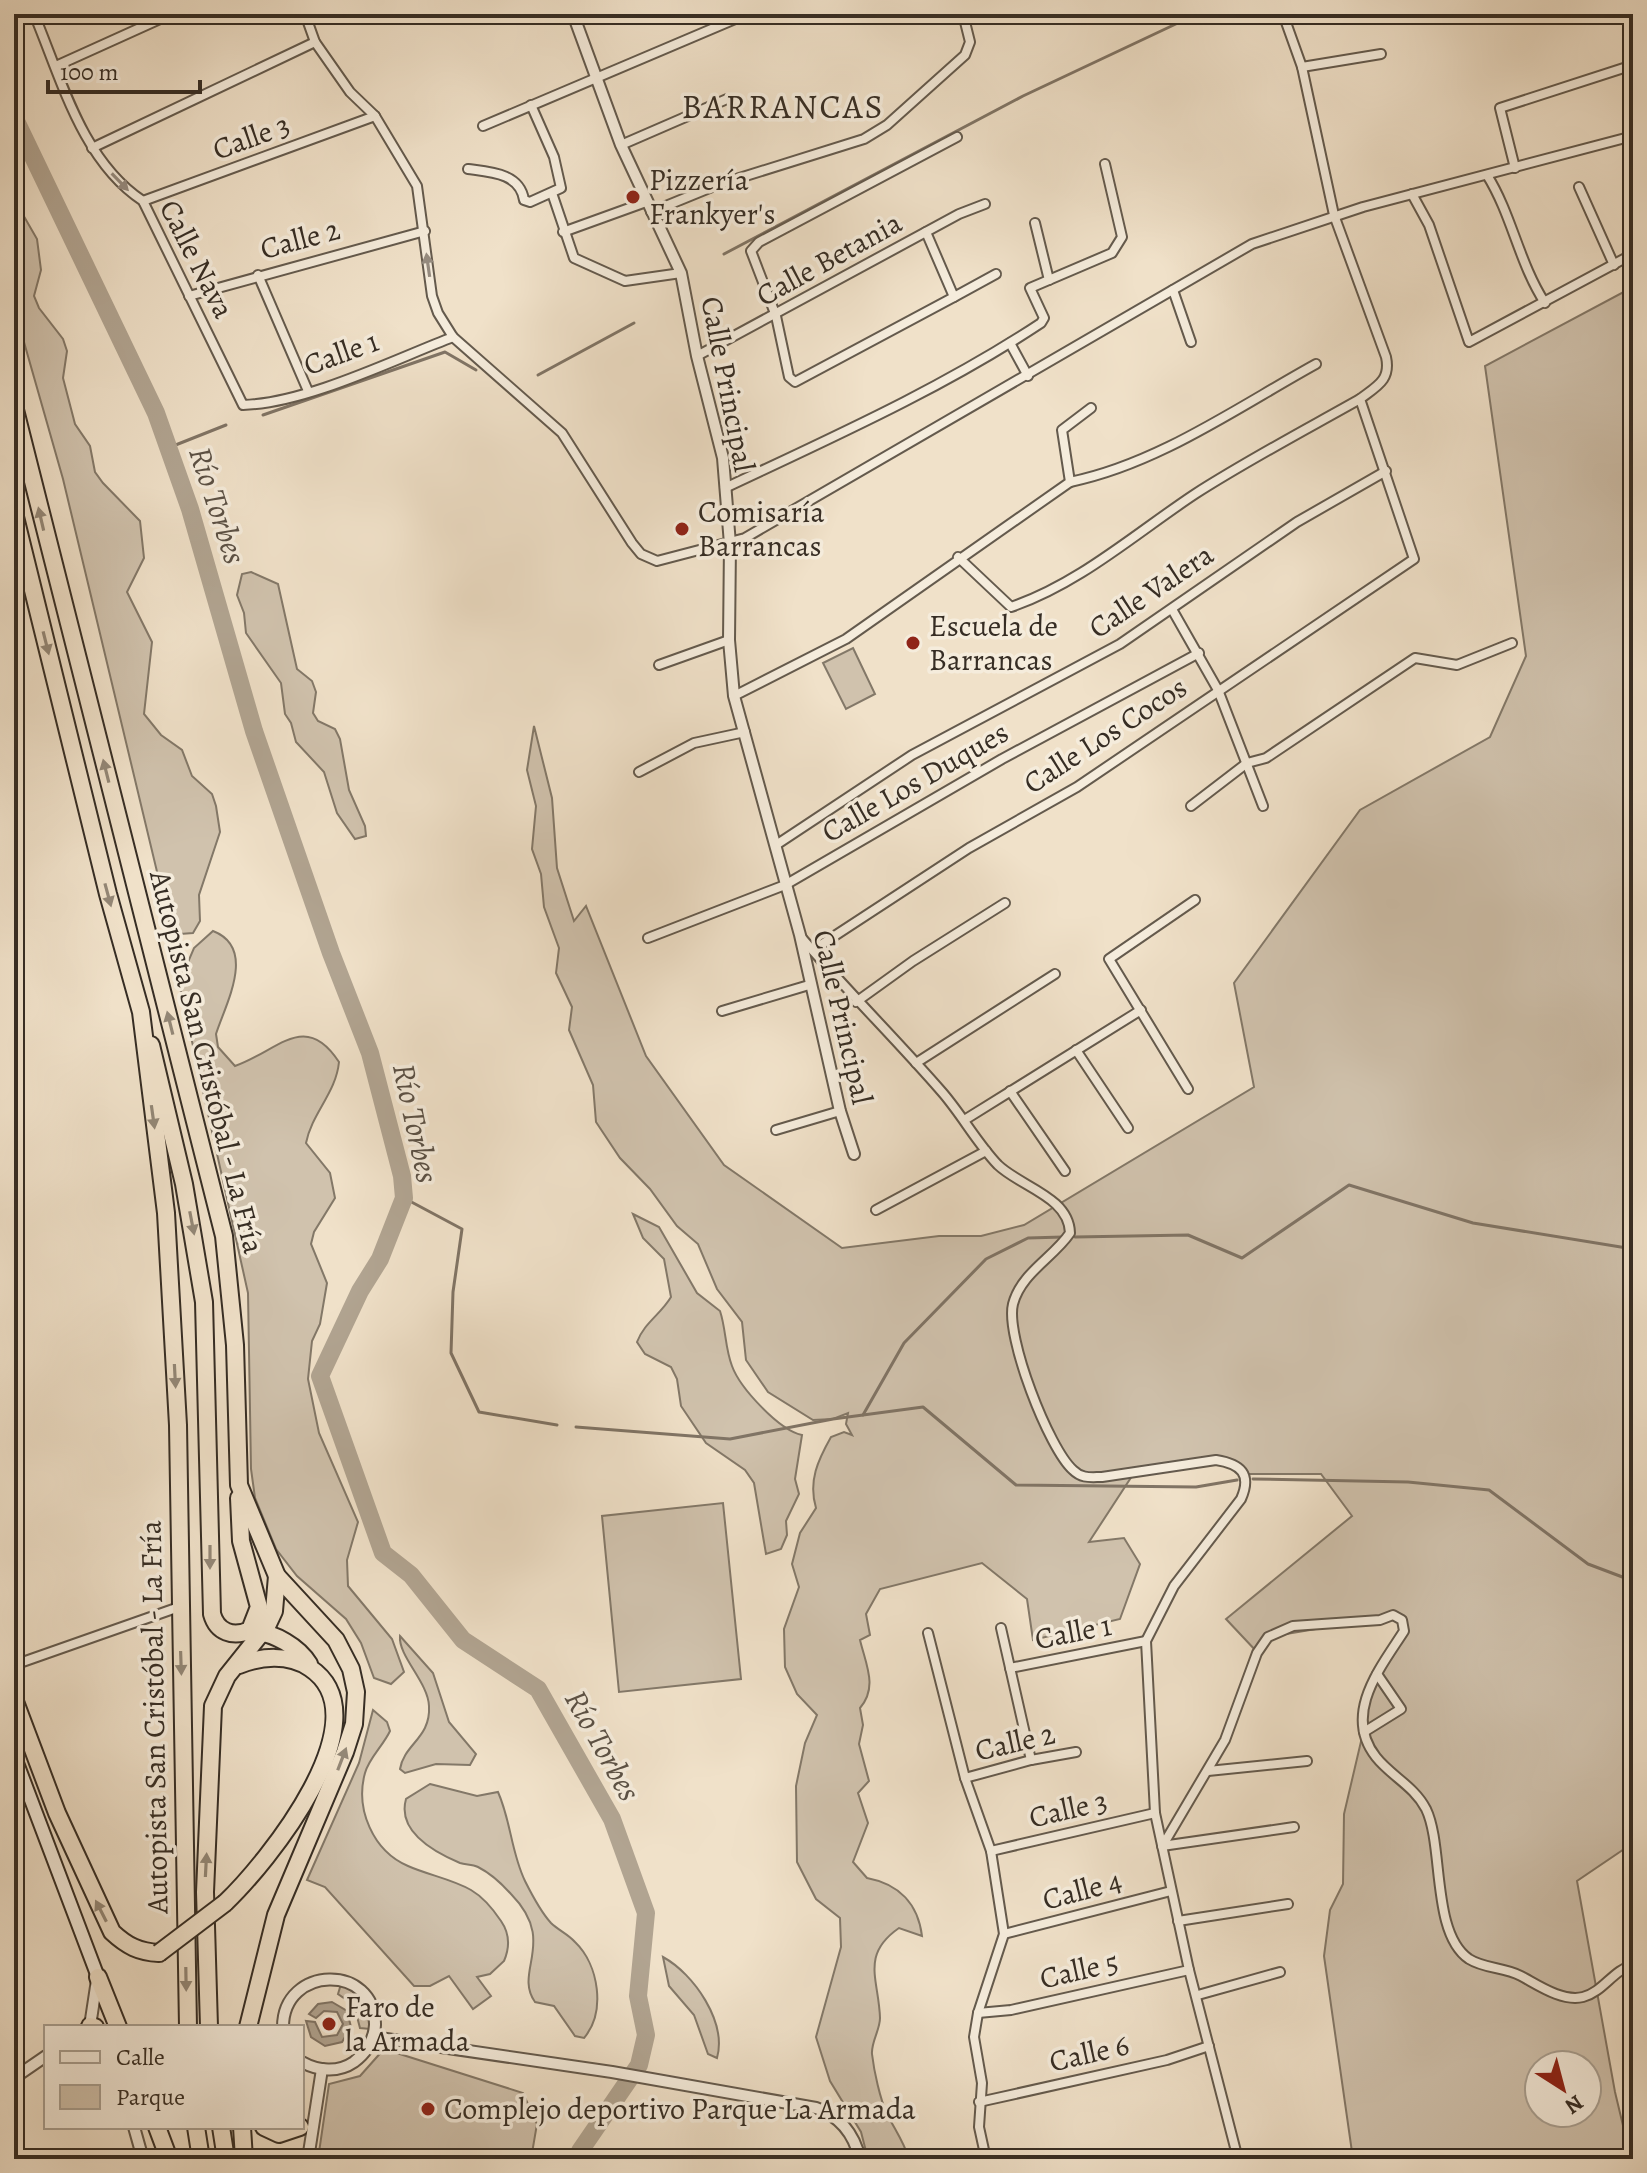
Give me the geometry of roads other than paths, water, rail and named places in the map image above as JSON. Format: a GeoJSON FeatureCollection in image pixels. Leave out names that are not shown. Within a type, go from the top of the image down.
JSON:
{"type":"FeatureCollection","features":[{"type":"Feature","properties":{"kind":"highway","name":"Autopista San Cristóbal - La Fría"},"geometry":{"type":"LineString","coordinates":[[14,406],[224,1236],[235,1345],[239,1485],[277,1576],[323,1622],[344,1653],[353,1681],[355,1708],[345,1752],[276,1915],[248,2025]]}},
{"type":"Feature","properties":{"kind":"highway","name":"Autopista San Cristóbal - La Fría"},"geometry":{"type":"LineString","coordinates":[[14,513],[141,1012],[172,1277],[188,2025]]}},
{"type":"Feature","properties":{"kind":"highway"},"geometry":{"type":"LineString","coordinates":[[14,1699],[62,1826],[112,1932],[125,1945],[144,1952],[159,1953],[225,1903],[251,1879],[282,1840],[326,1757],[336,1715],[322,1679],[302,1653],[256,1631],[225,1632],[214,1622],[203,1290],[163,1084],[141,1012]]}},
{"type":"Feature","properties":{"kind":"highway"},"geometry":{"type":"LineString","coordinates":[[239,1485],[241,1541],[259,1607],[256,1631]]}},
{"type":"Feature","properties":{"kind":"highway"},"geometry":{"type":"LineString","coordinates":[[209,2025],[205,1892],[213,1706],[227,1676],[239,1665],[256,1631],[274,1611],[277,1576]]}},
{"type":"Feature","properties":{"kind":"highway"},"geometry":{"type":"LineString","coordinates":[[239,1665],[276,1658],[296,1660],[311,1668]]}},
{"type":"Feature","properties":{"kind":"highway"},"geometry":{"type":"LineString","coordinates":[[98,1977],[117,2025]]}},
{"type":"Feature","properties":{"kind":"highway"},"geometry":{"type":"LineString","coordinates":[[158,2129],[169,2159]]}},
{"type":"Feature","properties":{"kind":"highway"},"geometry":{"type":"LineString","coordinates":[[196,2129],[201,2159]]}},
{"type":"Feature","properties":{"kind":"highway"},"geometry":{"type":"LineString","coordinates":[[221,2129],[226,2159]]}},
{"type":"Feature","properties":{"kind":"highway"},"geometry":{"type":"LineString","coordinates":[[242,2129],[244,2159]]}},
{"type":"Feature","properties":{"kind":"highway"},"geometry":{"type":"LineString","coordinates":[[268,2129],[279,2134],[292,2129]]}},
{"type":"Feature","properties":{"kind":"main road"},"geometry":{"type":"LineString","coordinates":[[14,1755],[98,1977]]}},
{"type":"Feature","properties":{"kind":"street","name":"Calle Nava"},"geometry":{"type":"LineString","coordinates":[[34,14],[92,148],[120,186],[143,201],[243,405]]}},
{"type":"Feature","properties":{"kind":"street"},"geometry":{"type":"LineString","coordinates":[[56,66],[171,14]]}},
{"type":"Feature","properties":{"kind":"street"},"geometry":{"type":"LineString","coordinates":[[305,14],[315,42],[350,92],[375,116],[417,186],[432,296],[453,337],[562,433],[641,554],[657,561],[730,544],[844,483],[1252,244],[1334,215],[1633,136]]}},
{"type":"Feature","properties":{"kind":"street","name":"Calle Principal"},"geometry":{"type":"LineString","coordinates":[[573,14],[621,145],[681,273],[697,356],[716,421],[725,488],[730,544],[729,640],[734,696],[800,935],[840,1111],[854,1154]]}},
{"type":"Feature","properties":{"kind":"street"},"geometry":{"type":"LineString","coordinates":[[483,126],[747,14]]}},
{"type":"Feature","properties":{"kind":"street"},"geometry":{"type":"LineString","coordinates":[[563,232],[864,139],[887,125],[965,55],[970,42],[963,14]]}},
{"type":"Feature","properties":{"kind":"street"},"geometry":{"type":"LineString","coordinates":[[958,557],[1011,607],[1025,602],[1100,559],[1196,493],[1360,399],[1386,379],[1389,370],[1334,215],[1302,67],[1283,14]]}},
{"type":"Feature","properties":{"kind":"street"},"geometry":{"type":"LineString","coordinates":[[92,148],[315,42]]}},
{"type":"Feature","properties":{"kind":"street"},"geometry":{"type":"LineString","coordinates":[[1302,67],[1381,54]]}},
{"type":"Feature","properties":{"kind":"street"},"geometry":{"type":"LineString","coordinates":[[1515,168],[1500,108],[1633,65]]}},
{"type":"Feature","properties":{"kind":"street"},"geometry":{"type":"LineString","coordinates":[[621,145],[727,99]]}},
{"type":"Feature","properties":{"kind":"street"},"geometry":{"type":"LineString","coordinates":[[468,169],[509,177],[523,192],[524,200],[530,202],[561,188],[554,157],[531,105]]}},
{"type":"Feature","properties":{"kind":"street","name":"Calle 3"},"geometry":{"type":"LineString","coordinates":[[143,201],[375,116]]}},
{"type":"Feature","properties":{"kind":"street"},"geometry":{"type":"LineString","coordinates":[[957,137],[759,242],[751,251],[776,316],[789,377],[800,381],[996,274]]}},
{"type":"Feature","properties":{"kind":"street"},"geometry":{"type":"LineString","coordinates":[[725,488],[1010,343],[1043,321],[1029,289],[1112,253],[1119,245],[1122,237],[1105,164]]}},
{"type":"Feature","properties":{"kind":"street"},"geometry":{"type":"LineString","coordinates":[[1487,175],[1501,197],[1532,283],[1545,303]]}},
{"type":"Feature","properties":{"kind":"street"},"geometry":{"type":"LineString","coordinates":[[1579,187],[1614,265]]}},
{"type":"Feature","properties":{"kind":"street"},"geometry":{"type":"LineString","coordinates":[[552,193],[574,258],[625,281],[681,273]]}},
{"type":"Feature","properties":{"kind":"street"},"geometry":{"type":"LineString","coordinates":[[1412,194],[1429,225],[1469,342],[1633,254]]}},
{"type":"Feature","properties":{"kind":"street","name":"Calle Betania"},"geometry":{"type":"LineString","coordinates":[[697,356],[776,316],[926,232],[985,204]]}},
{"type":"Feature","properties":{"kind":"street"},"geometry":{"type":"LineString","coordinates":[[1035,223],[1049,280]]}},
{"type":"Feature","properties":{"kind":"street","name":"Calle 2"},"geometry":{"type":"LineString","coordinates":[[189,296],[425,231]]}},
{"type":"Feature","properties":{"kind":"street"},"geometry":{"type":"LineString","coordinates":[[926,232],[954,297]]}},
{"type":"Feature","properties":{"kind":"street"},"geometry":{"type":"LineString","coordinates":[[258,275],[308,391]]}},
{"type":"Feature","properties":{"kind":"street"},"geometry":{"type":"LineString","coordinates":[[1173,290],[1191,342]]}},
{"type":"Feature","properties":{"kind":"street","name":"Calle 1"},"geometry":{"type":"LineString","coordinates":[[243,405],[260,405],[308,391],[453,337]]}},
{"type":"Feature","properties":{"kind":"street"},"geometry":{"type":"LineString","coordinates":[[1010,343],[1028,376]]}},
{"type":"Feature","properties":{"kind":"street"},"geometry":{"type":"LineString","coordinates":[[734,696],[846,639],[958,557],[1070,482],[1115,470],[1162,448],[1316,364]]}},
{"type":"Feature","properties":{"kind":"street"},"geometry":{"type":"LineString","coordinates":[[1360,399],[1386,471]]}},
{"type":"Feature","properties":{"kind":"street"},"geometry":{"type":"LineString","coordinates":[[1070,482],[1062,430],[1091,408]]}},
{"type":"Feature","properties":{"kind":"street","name":"Calle Los Cocos"},"geometry":{"type":"LineString","coordinates":[[813,950],[969,848],[1077,787],[1408,565],[1414,559],[1414,551],[1386,471]]}},
{"type":"Feature","properties":{"kind":"street","name":"Calle Valera"},"geometry":{"type":"LineString","coordinates":[[776,845],[912,755],[1120,644],[1173,611],[1297,522],[1386,471]]}},
{"type":"Feature","properties":{"kind":"street"},"geometry":{"type":"LineString","coordinates":[[1173,611],[1218,690],[1263,806]]}},
{"type":"Feature","properties":{"kind":"street"},"geometry":{"type":"LineString","coordinates":[[659,665],[729,640]]}},
{"type":"Feature","properties":{"kind":"street"},"geometry":{"type":"LineString","coordinates":[[1191,806],[1247,763],[1266,758],[1415,658],[1457,665],[1512,643]]}},
{"type":"Feature","properties":{"kind":"street","name":"Calle Los Duques"},"geometry":{"type":"LineString","coordinates":[[648,938],[785,885],[1002,759],[1199,653]]}},
{"type":"Feature","properties":{"kind":"street"},"geometry":{"type":"LineString","coordinates":[[639,772],[694,743],[745,732]]}},
{"type":"Feature","properties":{"kind":"street"},"geometry":{"type":"LineString","coordinates":[[1188,1089],[1110,955],[1195,900]]}},
{"type":"Feature","properties":{"kind":"street"},"geometry":{"type":"LineString","coordinates":[[856,1002],[913,961],[1005,903]]}},
{"type":"Feature","properties":{"kind":"street"},"geometry":{"type":"LineString","coordinates":[[800,935],[856,1002],[966,1119],[986,1151],[1014,1180],[1058,1204],[1070,1219],[1070,1233],[1024,1281],[1011,1314],[1017,1354],[1051,1435],[1072,1470],[1084,1478],[1102,1477],[1216,1460],[1234,1463],[1245,1473],[1247,1485],[1241,1499],[1174,1586],[1146,1641],[1155,1813],[1189,1970],[1198,1995],[1238,2159]]}},
{"type":"Feature","properties":{"kind":"street"},"geometry":{"type":"LineString","coordinates":[[916,1063],[1055,974]]}},
{"type":"Feature","properties":{"kind":"street"},"geometry":{"type":"LineString","coordinates":[[722,1011],[809,985]]}},
{"type":"Feature","properties":{"kind":"street"},"geometry":{"type":"LineString","coordinates":[[966,1119],[1141,1010]]}},
{"type":"Feature","properties":{"kind":"street"},"geometry":{"type":"LineString","coordinates":[[1076,1050],[1128,1128]]}},
{"type":"Feature","properties":{"kind":"street"},"geometry":{"type":"LineString","coordinates":[[1010,1091],[1065,1171]]}},
{"type":"Feature","properties":{"kind":"street"},"geometry":{"type":"LineString","coordinates":[[776,1130],[840,1111]]}},
{"type":"Feature","properties":{"kind":"street"},"geometry":{"type":"LineString","coordinates":[[876,1210],[986,1151]]}},
{"type":"Feature","properties":{"kind":"street"},"geometry":{"type":"LineString","coordinates":[[14,1665],[179,1607]]}},
{"type":"Feature","properties":{"kind":"street"},"geometry":{"type":"LineString","coordinates":[[1162,1846],[1225,1740],[1257,1653],[1268,1637],[1293,1626],[1398,1616],[1404,1631],[1365,1697],[1364,1732],[1374,1755],[1408,1785],[1426,1809],[1433,1833],[1442,1903],[1459,1948],[1468,1959],[1493,1969],[1514,1972],[1564,1996],[1579,1998],[1597,1992],[1625,1968],[1633,1965]]}},
{"type":"Feature","properties":{"kind":"street"},"geometry":{"type":"LineString","coordinates":[[1001,1628],[1031,1760]]}},
{"type":"Feature","properties":{"kind":"street"},"geometry":{"type":"LineString","coordinates":[[928,1633],[965,1778],[991,1851],[1004,1934],[978,2013],[974,2037],[982,2083],[979,2127],[986,2159]]}},
{"type":"Feature","properties":{"kind":"street","name":"Calle 1"},"geometry":{"type":"LineString","coordinates":[[1010,1668],[1146,1641]]}},
{"type":"Feature","properties":{"kind":"street"},"geometry":{"type":"LineString","coordinates":[[1364,1732],[1401,1709],[1377,1674]]}},
{"type":"Feature","properties":{"kind":"street","name":"Calle 2"},"geometry":{"type":"LineString","coordinates":[[965,1778],[1031,1760],[1076,1752]]}},
{"type":"Feature","properties":{"kind":"street"},"geometry":{"type":"LineString","coordinates":[[1208,1771],[1307,1761]]}},
{"type":"Feature","properties":{"kind":"street","name":"Calle 3"},"geometry":{"type":"LineString","coordinates":[[991,1851],[1155,1813]]}},
{"type":"Feature","properties":{"kind":"street"},"geometry":{"type":"LineString","coordinates":[[1162,1846],[1294,1827]]}},
{"type":"Feature","properties":{"kind":"street","name":"Calle 4"},"geometry":{"type":"LineString","coordinates":[[1004,1934],[1171,1891]]}},
{"type":"Feature","properties":{"kind":"street"},"geometry":{"type":"LineString","coordinates":[[1178,1921],[1288,1904]]}},
{"type":"Feature","properties":{"kind":"street","name":"Calle 5"},"geometry":{"type":"LineString","coordinates":[[978,2013],[1011,2010],[1189,1970]]}},
{"type":"Feature","properties":{"kind":"street"},"geometry":{"type":"LineString","coordinates":[[1198,1995],[1280,1972]]}},
{"type":"Feature","properties":{"kind":"street"},"geometry":{"type":"LineString","coordinates":[[91,2025],[98,1977]]}},
{"type":"Feature","properties":{"kind":"street"},"geometry":{"type":"LineString","coordinates":[[283,2025],[285,2011],[296,1992],[314,1981],[335,1979],[355,1986],[369,2002],[374,2016],[373,2037],[366,2050],[350,2065],[322,2069],[304,2063]]}},
{"type":"Feature","properties":{"kind":"street"},"geometry":{"type":"LineString","coordinates":[[373,2037],[806,2106],[830,2113],[841,2122],[857,2146],[860,2159]]}},
{"type":"Feature","properties":{"kind":"street","name":"Calle 6"},"geometry":{"type":"LineString","coordinates":[[979,2102],[1167,2060],[1209,2046]]}},
{"type":"Feature","properties":{"kind":"street"},"geometry":{"type":"LineString","coordinates":[[14,2078],[44,2057]]}},
{"type":"Feature","properties":{"kind":"street"},"geometry":{"type":"LineString","coordinates":[[308,2159],[305,2124],[322,2069]]}},
{"type":"Feature","properties":{"kind":"street"},"geometry":{"type":"LineString","coordinates":[[135,2129],[143,2159]]}},
{"type":"Feature","properties":{"kind":"waterway"},"geometry":{"type":"LineString","coordinates":[[724,254],[1023,96],[1197,14]]}},
{"type":"Feature","properties":{"kind":"waterway","name":"Río Torbes"},"geometry":{"type":"LineString","coordinates":[[14,117],[156,413],[190,509],[254,731],[331,953],[370,1053],[402,1176],[404,1198],[380,1259],[360,1291],[320,1376],[383,1553],[411,1575],[463,1640],[538,1689],[612,1819],[646,1913],[638,1996],[646,2035],[639,2065],[580,2151],[579,2159]]}},
{"type":"Feature","properties":{"kind":"waterway"},"geometry":{"type":"LineString","coordinates":[[538,375],[634,323]]}},
{"type":"Feature","properties":{"kind":"waterway"},"geometry":{"type":"LineString","coordinates":[[263,415],[445,352],[476,370]]}},
{"type":"Feature","properties":{"kind":"waterway"},"geometry":{"type":"LineString","coordinates":[[168,448],[226,425]]}},
{"type":"Feature","properties":{"kind":"waterway"},"geometry":{"type":"LineString","coordinates":[[1075,1237],[1188,1235],[1242,1258],[1349,1185],[1473,1223],[1633,1249]]}},
{"type":"Feature","properties":{"kind":"waterway"},"geometry":{"type":"LineString","coordinates":[[404,1198],[462,1229],[453,1292],[451,1353],[479,1412],[557,1425]]}},
{"type":"Feature","properties":{"kind":"waterway"},"geometry":{"type":"LineString","coordinates":[[863,1415],[904,1343],[986,1259],[1028,1238],[1063,1237]]}},
{"type":"Feature","properties":{"kind":"waterway"},"geometry":{"type":"LineString","coordinates":[[576,1427],[730,1439],[833,1419],[923,1407],[1016,1485],[1196,1487],[1237,1480]]}},
{"type":"Feature","properties":{"kind":"waterway"},"geometry":{"type":"LineString","coordinates":[[1253,1479],[1408,1482],[1489,1490],[1588,1564],[1633,1581]]}},
{"type":"Feature","properties":{"kind":"place","name":"Pizzería Frankyer's"},"geometry":{"type":"Point","coordinates":[633,197]}},
{"type":"Feature","properties":{"kind":"place","name":"Comisaría Barrancas"},"geometry":{"type":"Point","coordinates":[682,529]}},
{"type":"Feature","properties":{"kind":"place","name":"Escuela de Barrancas"},"geometry":{"type":"Point","coordinates":[913,643]}},
{"type":"Feature","properties":{"kind":"place","name":"Faro de la Armada"},"geometry":{"type":"Point","coordinates":[329,2024]}},
{"type":"Feature","properties":{"kind":"place","name":"Complejo deportivo Parque La Armada"},"geometry":{"type":"Point","coordinates":[428,2109]}},
{"type":"Feature","properties":{"kind":"district","name":"BARRANCAS"},"geometry":{"type":"Point","coordinates":[783,106]}}]}
